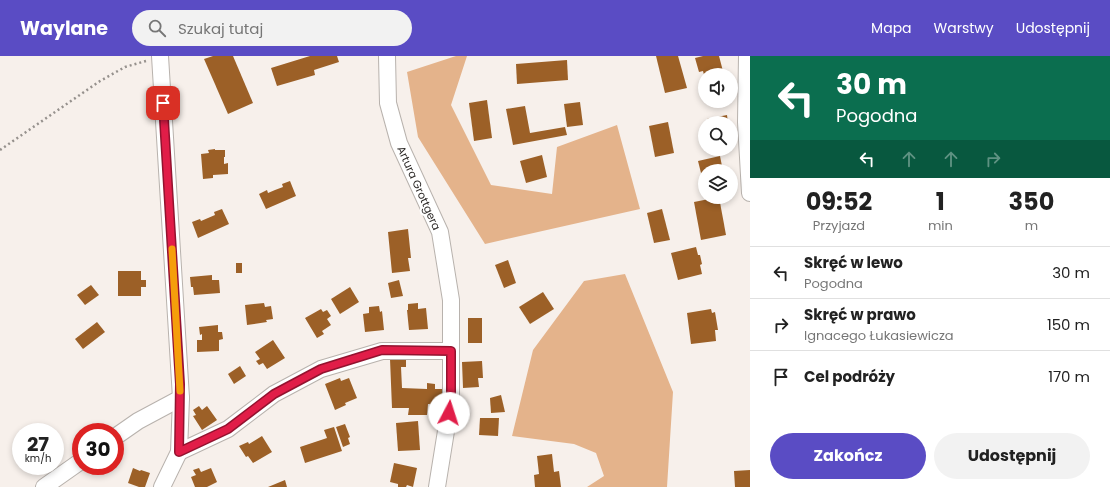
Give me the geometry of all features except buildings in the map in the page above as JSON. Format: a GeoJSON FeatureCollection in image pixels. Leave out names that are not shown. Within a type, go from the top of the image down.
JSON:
{"type":"FeatureCollection","features":[{"type":"Feature","properties":{"kind":"street"},"geometry":{"type":"LineString","coordinates":[[160,56],[181,398],[179,452],[162,487]]}},
{"type":"Feature","properties":{"kind":"street","name":"Artura Grottgera"},"geometry":{"type":"LineString","coordinates":[[387,56],[388,103],[399,144],[440,232],[451,300],[451,400],[437,487]]}},
{"type":"Feature","properties":{"kind":"street"},"geometry":{"type":"LineString","coordinates":[[747,56],[746,122],[750,192]]}},
{"type":"Feature","properties":{"kind":"street"},"geometry":{"type":"LineString","coordinates":[[179,452],[228,429],[274,394],[321,369],[382,350],[451,351]]}},
{"type":"Feature","properties":{"kind":"street"},"geometry":{"type":"LineString","coordinates":[[124,430],[138,420],[181,398]]}},
{"type":"Feature","properties":{"kind":"street"},"geometry":{"type":"LineString","coordinates":[[44,487],[72,467]]}},
{"type":"Feature","properties":{"kind":"path"},"geometry":{"type":"LineString","coordinates":[[0,150],[100,81],[126,67],[160,56]]}},
{"type":"Feature","properties":{"kind":"shaded area"},"geometry":{"type":"Polygon","coordinates":[[[456,56],[467,56],[451,105],[491,185],[552,194],[557,147],[617,125],[640,209],[485,244],[418,137],[407,72],[456,56]]]}},
{"type":"Feature","properties":{"kind":"shaded area"},"geometry":{"type":"Polygon","coordinates":[[[625,274],[673,392],[667,487],[587,487],[604,476],[596,453],[574,444],[512,436],[533,350],[584,281],[625,274]]]}},
{"type":"Feature","properties":{"kind":"slow traffic"},"geometry":{"type":"LineString","coordinates":[[172,249],[180,391]]}},
{"type":"Feature","properties":{"kind":"route"},"geometry":{"type":"LineString","coordinates":[[163,103],[181,398],[179,452],[228,429],[274,394],[321,369],[382,350],[451,351],[451,400],[449,413]]}}]}
